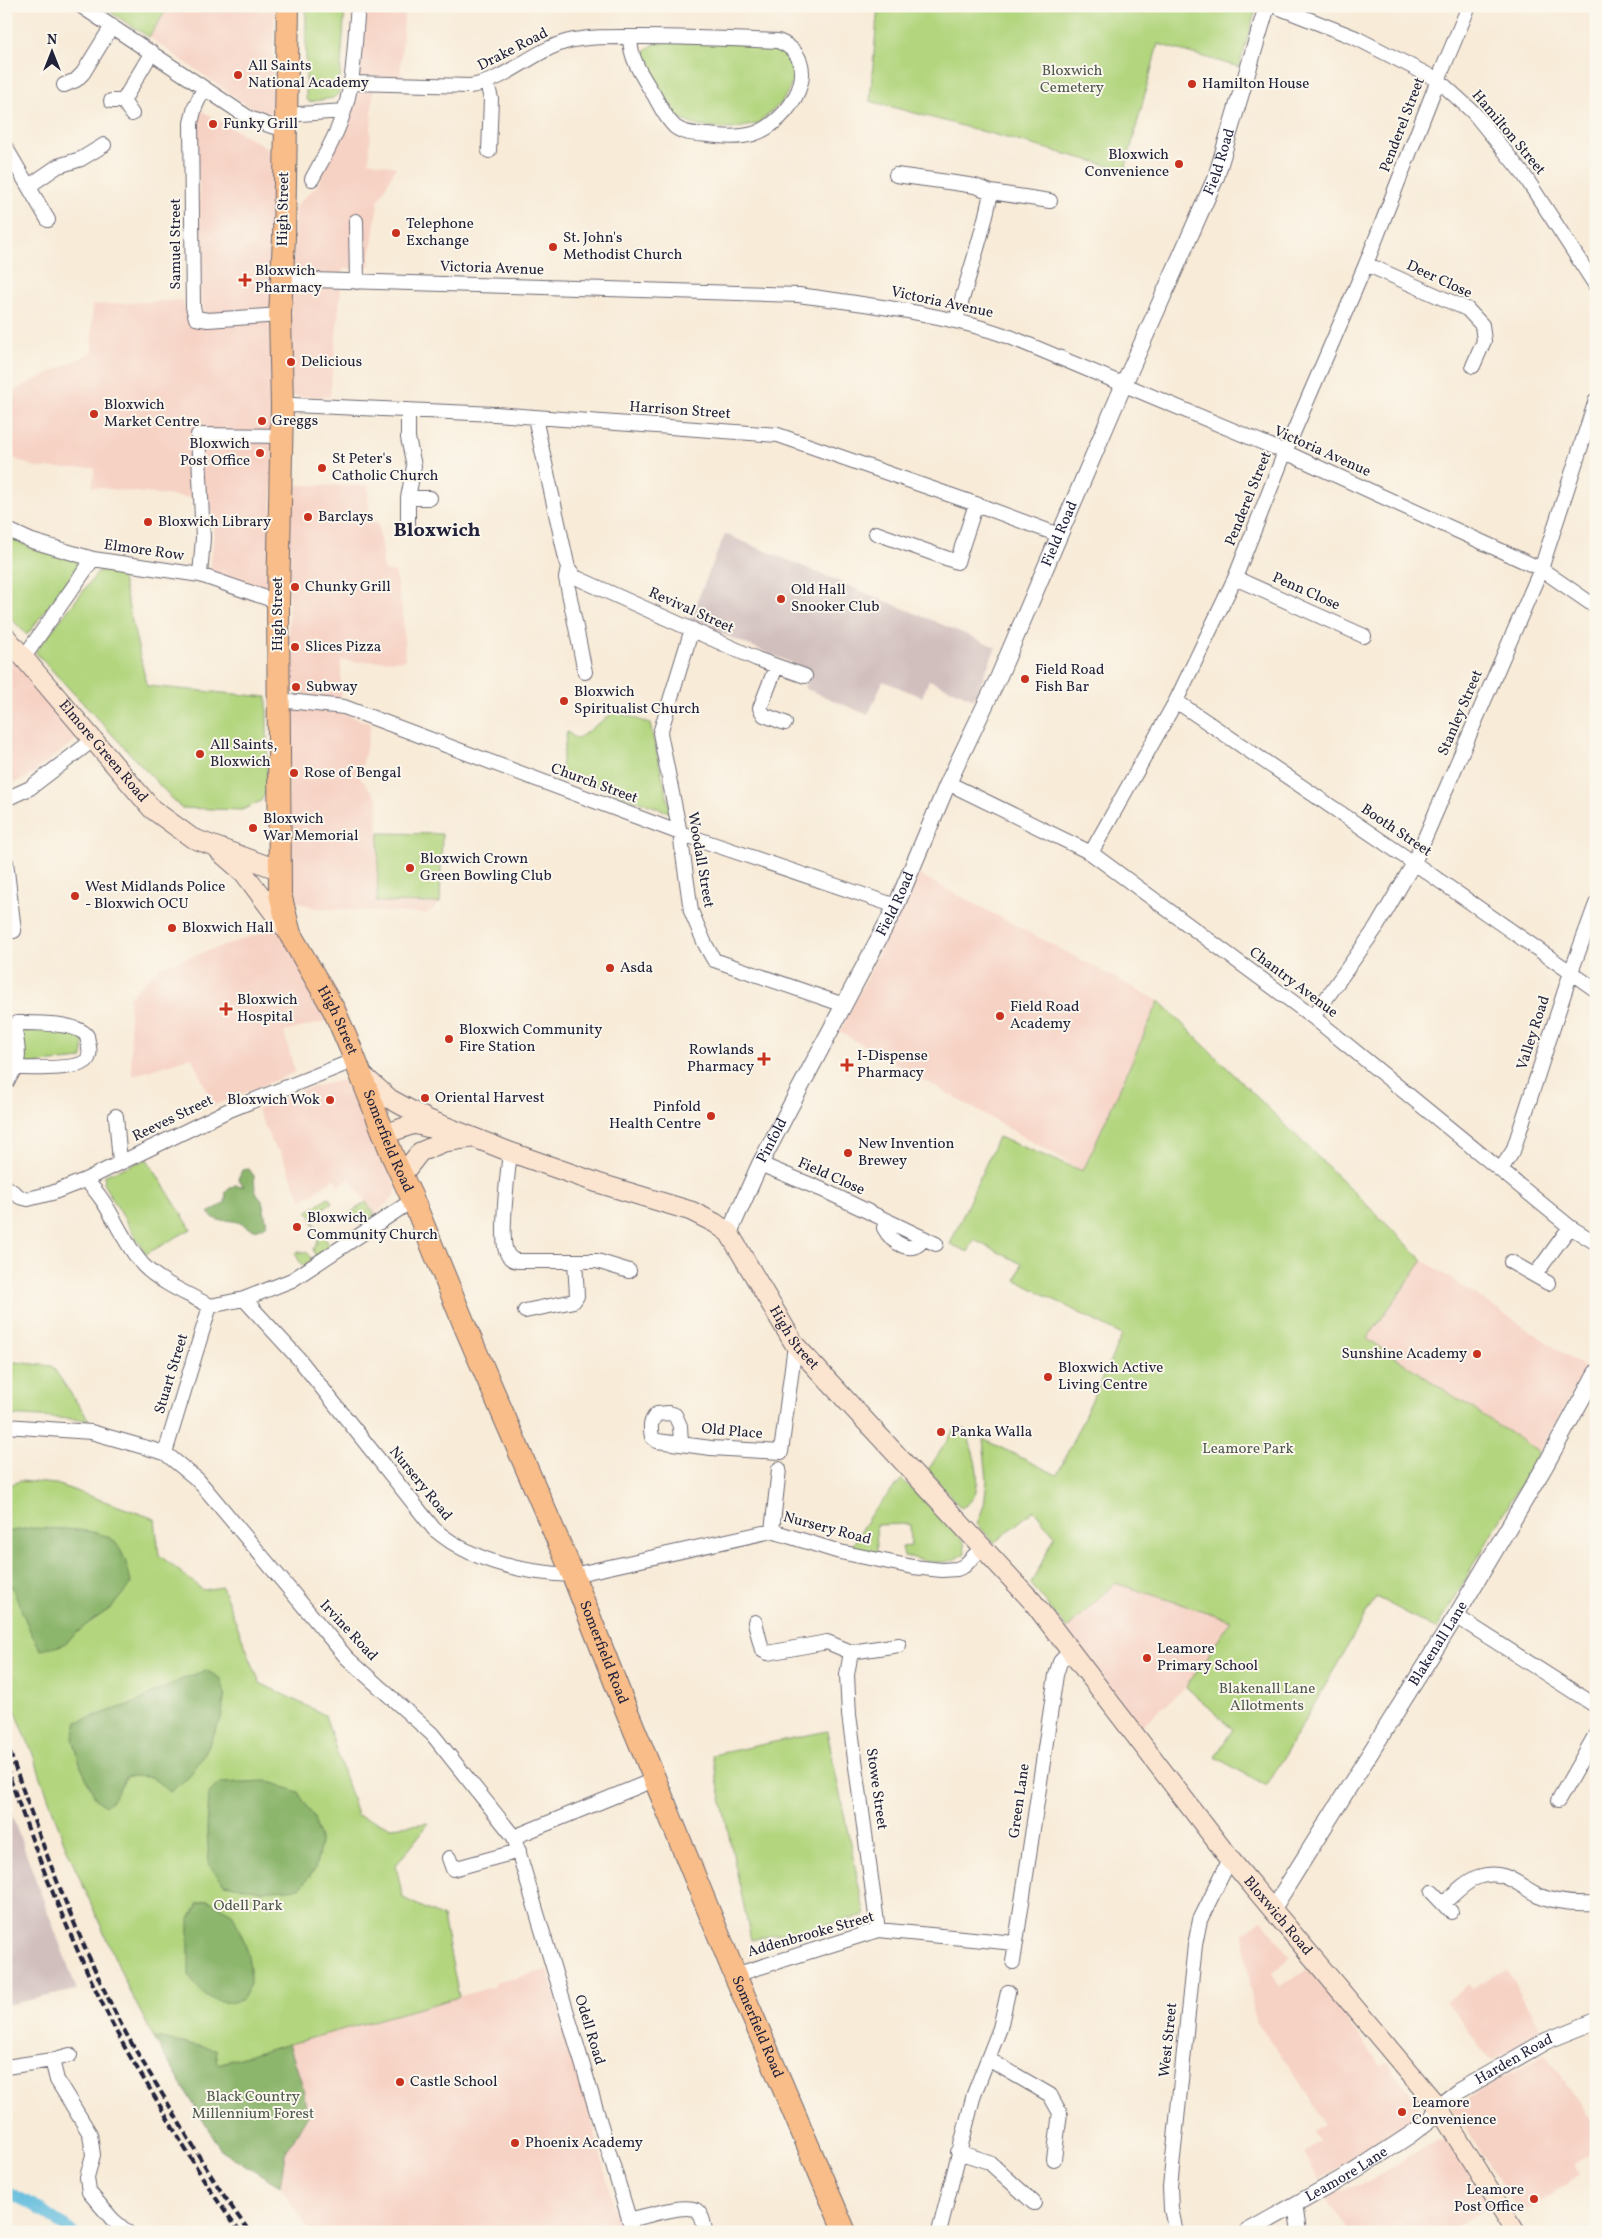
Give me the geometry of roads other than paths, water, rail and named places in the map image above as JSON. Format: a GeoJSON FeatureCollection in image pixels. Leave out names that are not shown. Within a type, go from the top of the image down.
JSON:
{"type":"FeatureCollection","features":[{"type":"Feature","properties":{"kind":"highway","name":"High Street"},"geometry":{"type":"LineString","coordinates":[[288,6],[284,238],[280,315],[287,406],[282,436],[278,602],[280,894],[290,934],[334,1010],[358,1066]]}},
{"type":"Feature","properties":{"kind":"highway","name":"Somerfield Road"},"geometry":{"type":"LineString","coordinates":[[358,1066],[467,1331],[574,1575],[621,1697],[735,1975],[845,2232]]}},
{"type":"Feature","properties":{"kind":"main road","name":"Elmore Green Road"},"geometry":{"type":"LineString","coordinates":[[6,637],[152,809],[177,829],[215,847],[279,870]]}},
{"type":"Feature","properties":{"kind":"main road","name":"Elmore Green Road"},"geometry":{"type":"LineString","coordinates":[[215,847],[244,873],[290,934]]}},
{"type":"Feature","properties":{"kind":"main road","name":"High Street"},"geometry":{"type":"LineString","coordinates":[[358,1066],[390,1099],[427,1119],[472,1138],[598,1183],[691,1211],[715,1223],[729,1233],[795,1346],[1034,1602]]}},
{"type":"Feature","properties":{"kind":"main road","name":"High Street"},"geometry":{"type":"LineString","coordinates":[[385,1134],[414,1124],[472,1138]]}},
{"type":"Feature","properties":{"kind":"main road","name":"High Street"},"geometry":{"type":"LineString","coordinates":[[402,1175],[420,1152],[428,1147],[444,1142],[472,1138]]}},
{"type":"Feature","properties":{"kind":"main road","name":"Bloxwich Road"},"geometry":{"type":"LineString","coordinates":[[1034,1602],[1230,1859],[1438,2107],[1516,2232]]}},
{"type":"Feature","properties":{"kind":"street"},"geometry":{"type":"LineString","coordinates":[[81,6],[249,118],[271,126],[285,121],[344,111]]}},
{"type":"Feature","properties":{"kind":"street"},"geometry":{"type":"LineString","coordinates":[[312,179],[317,160],[338,129],[344,111],[351,83],[358,6]]}},
{"type":"Feature","properties":{"kind":"street","name":"Field Road"},"geometry":{"type":"LineString","coordinates":[[820,1050],[896,906],[948,783],[999,676],[1124,384],[1216,177],[1267,6]]}},
{"type":"Feature","properties":{"kind":"street","name":"Hamilton Street"},"geometry":{"type":"LineString","coordinates":[[1275,6],[1356,38],[1438,80],[1473,112],[1524,175],[1596,286]]}},
{"type":"Feature","properties":{"kind":"street","name":"Penderel Street"},"geometry":{"type":"LineString","coordinates":[[1091,853],[1176,701],[1235,578],[1285,452],[1366,264],[1469,6]]}},
{"type":"Feature","properties":{"kind":"street"},"geometry":{"type":"LineString","coordinates":[[64,84],[76,80],[83,73],[112,26]]}},
{"type":"Feature","properties":{"kind":"street","name":"Drake Road"},"geometry":{"type":"LineString","coordinates":[[351,83],[470,86],[487,82],[558,44],[596,37],[630,37],[778,41],[789,47],[802,68],[799,93],[780,117],[754,134],[718,136],[682,131],[674,126],[667,117],[637,68],[630,49],[630,37]]}},
{"type":"Feature","properties":{"kind":"street"},"geometry":{"type":"LineString","coordinates":[[132,114],[117,101],[152,52]]}},
{"type":"Feature","properties":{"kind":"street"},"geometry":{"type":"LineString","coordinates":[[487,82],[491,99],[489,151]]}},
{"type":"Feature","properties":{"kind":"street","name":"Samuel Street"},"geometry":{"type":"LineString","coordinates":[[204,88],[195,107],[191,123],[193,307],[196,318],[208,320],[280,315]]}},
{"type":"Feature","properties":{"kind":"street"},"geometry":{"type":"LineString","coordinates":[[29,186],[58,166],[81,159],[104,145]]}},
{"type":"Feature","properties":{"kind":"street"},"geometry":{"type":"LineString","coordinates":[[8,154],[48,220]]}},
{"type":"Feature","properties":{"kind":"street"},"geometry":{"type":"LineString","coordinates":[[896,174],[975,186],[991,192],[1050,201]]}},
{"type":"Feature","properties":{"kind":"street"},"geometry":{"type":"LineString","coordinates":[[956,321],[967,279],[986,221],[991,192]]}},
{"type":"Feature","properties":{"kind":"street"},"geometry":{"type":"LineString","coordinates":[[356,221],[357,282]]}},
{"type":"Feature","properties":{"kind":"street","name":"Deer Close"},"geometry":{"type":"LineString","coordinates":[[1366,264],[1468,309],[1482,325],[1484,341],[1473,366]]}},
{"type":"Feature","properties":{"kind":"street","name":"Victoria Avenue"},"geometry":{"type":"LineString","coordinates":[[281,279],[799,295],[871,305],[973,324],[1010,336],[1285,452],[1541,568],[1596,607]]}},
{"type":"Feature","properties":{"kind":"street","name":"Stanley Street"},"geometry":{"type":"LineString","coordinates":[[1313,1017],[1376,928],[1414,863],[1541,568],[1596,400]]}},
{"type":"Feature","properties":{"kind":"street","name":"Harrison Street"},"geometry":{"type":"LineString","coordinates":[[287,406],[495,414],[778,435],[1059,535]]}},
{"type":"Feature","properties":{"kind":"street"},"geometry":{"type":"LineString","coordinates":[[408,410],[408,438],[414,466],[408,498],[408,526]]}},
{"type":"Feature","properties":{"kind":"street"},"geometry":{"type":"LineString","coordinates":[[535,418],[568,568],[566,578],[585,672]]}},
{"type":"Feature","properties":{"kind":"street"},"geometry":{"type":"LineString","coordinates":[[200,576],[203,538],[198,435],[282,436]]}},
{"type":"Feature","properties":{"kind":"street"},"geometry":{"type":"LineString","coordinates":[[408,498],[430,498]]}},
{"type":"Feature","properties":{"kind":"street"},"geometry":{"type":"LineString","coordinates":[[876,533],[957,562],[976,504]]}},
{"type":"Feature","properties":{"kind":"street","name":"Elmore Row"},"geometry":{"type":"LineString","coordinates":[[6,529],[32,541],[93,560],[200,576],[278,602]]}},
{"type":"Feature","properties":{"kind":"street"},"geometry":{"type":"LineString","coordinates":[[24,657],[93,560]]}},
{"type":"Feature","properties":{"kind":"street","name":"Revival Street"},"geometry":{"type":"LineString","coordinates":[[568,568],[575,577],[585,583],[776,667],[805,676]]}},
{"type":"Feature","properties":{"kind":"street","name":"Penn Close"},"geometry":{"type":"LineString","coordinates":[[1235,578],[1364,636]]}},
{"type":"Feature","properties":{"kind":"street","name":"Woodall Street"},"geometry":{"type":"LineString","coordinates":[[692,629],[660,733],[680,833],[690,911],[714,960],[844,1005]]}},
{"type":"Feature","properties":{"kind":"street"},"geometry":{"type":"LineString","coordinates":[[776,667],[760,708],[764,715],[785,723]]}},
{"type":"Feature","properties":{"kind":"street","name":"Church Street"},"geometry":{"type":"LineString","coordinates":[[279,700],[344,707],[680,833],[896,906]]}},
{"type":"Feature","properties":{"kind":"street","name":"Booth Street"},"geometry":{"type":"LineString","coordinates":[[1176,701],[1596,990]]}},
{"type":"Feature","properties":{"kind":"street"},"geometry":{"type":"LineString","coordinates":[[6,799],[30,788],[93,740]]}},
{"type":"Feature","properties":{"kind":"street","name":"Chantry Avenue"},"geometry":{"type":"LineString","coordinates":[[948,783],[1091,853],[1313,1017],[1570,1227],[1596,1243]]}},
{"type":"Feature","properties":{"kind":"street"},"geometry":{"type":"LineString","coordinates":[[6,862],[14,931]]}},
{"type":"Feature","properties":{"kind":"street","name":"Valley Road"},"geometry":{"type":"LineString","coordinates":[[1501,1169],[1513,1150],[1571,972],[1596,904]]}},
{"type":"Feature","properties":{"kind":"street"},"geometry":{"type":"LineString","coordinates":[[6,1083],[17,1068],[18,1056],[14,1026],[17,1023],[41,1023],[79,1029],[87,1036],[89,1050],[87,1060],[74,1065],[17,1068]]}},
{"type":"Feature","properties":{"kind":"street","name":"Pinfold"},"geometry":{"type":"LineString","coordinates":[[729,1233],[760,1164],[820,1050]]}},
{"type":"Feature","properties":{"kind":"street","name":"Reeves Street"},"geometry":{"type":"LineString","coordinates":[[6,1187],[20,1197],[32,1199],[85,1180],[227,1112],[358,1066]]}},
{"type":"Feature","properties":{"kind":"street"},"geometry":{"type":"LineString","coordinates":[[116,1116],[120,1162]]}},
{"type":"Feature","properties":{"kind":"street"},"geometry":{"type":"LineString","coordinates":[[510,1152],[506,1179],[506,1252],[512,1260],[605,1262],[630,1271]]}},
{"type":"Feature","properties":{"kind":"street","name":"Field Close"},"geometry":{"type":"LineString","coordinates":[[760,1164],[930,1241]]}},
{"type":"Feature","properties":{"kind":"street"},"geometry":{"type":"LineString","coordinates":[[85,1180],[95,1189],[124,1239],[144,1266],[169,1284],[210,1306],[244,1299],[292,1280],[413,1200]]}},
{"type":"Feature","properties":{"kind":"street"},"geometry":{"type":"LineString","coordinates":[[1535,1275],[1570,1227]]}},
{"type":"Feature","properties":{"kind":"street"},"geometry":{"type":"LineString","coordinates":[[525,1311],[574,1301],[577,1296],[575,1261]]}},
{"type":"Feature","properties":{"kind":"street"},"geometry":{"type":"LineString","coordinates":[[1512,1262],[1548,1283]]}},
{"type":"Feature","properties":{"kind":"street","name":"Nursery Road"},"geometry":{"type":"LineString","coordinates":[[244,1299],[299,1359],[434,1529],[446,1539],[502,1565],[541,1574],[574,1575],[772,1531],[840,1552],[913,1567],[942,1570],[957,1569],[964,1566],[982,1547]]}},
{"type":"Feature","properties":{"kind":"street","name":"Stuart Street"},"geometry":{"type":"LineString","coordinates":[[165,1452],[210,1306]]}},
{"type":"Feature","properties":{"kind":"street","name":"Old Place"},"geometry":{"type":"LineString","coordinates":[[681,1443],[711,1448],[781,1452],[795,1346]]}},
{"type":"Feature","properties":{"kind":"street","name":"Blakenall Lane"},"geometry":{"type":"LineString","coordinates":[[1272,1910],[1456,1616],[1542,1470],[1596,1373]]}},
{"type":"Feature","properties":{"kind":"street","name":"Irvine Road"},"geometry":{"type":"LineString","coordinates":[[6,1426],[91,1432],[165,1452],[198,1480],[348,1658],[432,1734],[514,1837]]}},
{"type":"Feature","properties":{"kind":"street"},"geometry":{"type":"LineString","coordinates":[[772,1531],[779,1470]]}},
{"type":"Feature","properties":{"kind":"street"},"geometry":{"type":"LineString","coordinates":[[1456,1616],[1596,1706]]}},
{"type":"Feature","properties":{"kind":"street"},"geometry":{"type":"LineString","coordinates":[[755,1622],[762,1650],[768,1653],[828,1642],[851,1652],[899,1645]]}},
{"type":"Feature","properties":{"kind":"street","name":"Green Lane"},"geometry":{"type":"LineString","coordinates":[[1013,1962],[1056,1675],[1060,1662],[1071,1650]]}},
{"type":"Feature","properties":{"kind":"street","name":"Stowe Street"},"geometry":{"type":"LineString","coordinates":[[851,1652],[847,1675],[849,1715],[878,1930]]}},
{"type":"Feature","properties":{"kind":"street"},"geometry":{"type":"LineString","coordinates":[[1558,1801],[1596,1734]]}},
{"type":"Feature","properties":{"kind":"street"},"geometry":{"type":"LineString","coordinates":[[514,1837],[656,1779]]}},
{"type":"Feature","properties":{"kind":"street","name":"Odell Road"},"geometry":{"type":"LineString","coordinates":[[514,1837],[631,2226]]}},
{"type":"Feature","properties":{"kind":"street"},"geometry":{"type":"LineString","coordinates":[[453,1870],[519,1851]]}},
{"type":"Feature","properties":{"kind":"street","name":"West Street"},"geometry":{"type":"LineString","coordinates":[[1176,2232],[1171,2209],[1170,2187],[1195,1945],[1200,1920],[1230,1859]]}},
{"type":"Feature","properties":{"kind":"street"},"geometry":{"type":"LineString","coordinates":[[1432,1892],[1447,1907],[1477,1877],[1497,1874],[1516,1880],[1539,1895],[1562,1902],[1596,1903]]}},
{"type":"Feature","properties":{"kind":"street","name":"Addenbrooke Street"},"geometry":{"type":"LineString","coordinates":[[735,1975],[878,1930],[1016,1943]]}},
{"type":"Feature","properties":{"kind":"street"},"geometry":{"type":"LineString","coordinates":[[939,2232],[974,2094],[1000,2028],[1008,1992]]}},
{"type":"Feature","properties":{"kind":"street","name":"Harden Road"},"geometry":{"type":"LineString","coordinates":[[1438,2107],[1459,2091],[1546,2041],[1596,2021]]}},
{"type":"Feature","properties":{"kind":"street"},"geometry":{"type":"LineString","coordinates":[[6,2067],[52,2060],[70,2055]]}},
{"type":"Feature","properties":{"kind":"street"},"geometry":{"type":"LineString","coordinates":[[988,2059],[1050,2095],[1060,2112],[1054,2159]]}},
{"type":"Feature","properties":{"kind":"street"},"geometry":{"type":"LineString","coordinates":[[52,2060],[57,2080],[90,2134],[93,2155],[87,2177],[89,2192],[112,2219],[127,2232]]}},
{"type":"Feature","properties":{"kind":"street","name":"Leamore Lane"},"geometry":{"type":"LineString","coordinates":[[1247,2232],[1355,2171],[1410,2135],[1432,2118],[1438,2107]]}},
{"type":"Feature","properties":{"kind":"street"},"geometry":{"type":"LineString","coordinates":[[958,2152],[989,2162],[1034,2203]]}},
{"type":"Feature","properties":{"kind":"street"},"geometry":{"type":"LineString","coordinates":[[1295,2204],[1299,2232]]}},
{"type":"Feature","properties":{"kind":"street"},"geometry":{"type":"LineString","coordinates":[[631,2226],[686,2207],[696,2210],[701,2217],[706,2232]]}},
{"type":"Feature","properties":{"kind":"waterway"},"geometry":{"type":"LineString","coordinates":[[6,2191],[37,2207],[72,2232]]}},
{"type":"Feature","properties":{"kind":"railway"},"geometry":{"type":"LineString","coordinates":[[6,1741],[31,1814],[73,1921],[122,2026],[208,2171],[250,2232]]}},
{"type":"Feature","properties":{"kind":"railway"},"geometry":{"type":"LineString","coordinates":[[6,1766],[56,1899],[84,1965],[115,2029],[200,2173],[240,2232]]}},
{"type":"Feature","properties":{"kind":"place","name":"All Saints National Academy"},"geometry":{"type":"Point","coordinates":[238,75]}},
{"type":"Feature","properties":{"kind":"place","name":"Hamilton House"},"geometry":{"type":"Point","coordinates":[1192,84]}},
{"type":"Feature","properties":{"kind":"place","name":"Funky Grill"},"geometry":{"type":"Point","coordinates":[213,124]}},
{"type":"Feature","properties":{"kind":"place","name":"Bloxwich Convenience"},"geometry":{"type":"Point","coordinates":[1179,164]}},
{"type":"Feature","properties":{"kind":"place","name":"Telephone Exchange"},"geometry":{"type":"Point","coordinates":[396,233]}},
{"type":"Feature","properties":{"kind":"place","name":"St. John's Methodist Church"},"geometry":{"type":"Point","coordinates":[553,247]}},
{"type":"Feature","properties":{"kind":"place","name":"Bloxwich Pharmacy"},"geometry":{"type":"Point","coordinates":[245,280]}},
{"type":"Feature","properties":{"kind":"place","name":"Delicious"},"geometry":{"type":"Point","coordinates":[291,362]}},
{"type":"Feature","properties":{"kind":"place","name":"Bloxwich Market Centre"},"geometry":{"type":"Point","coordinates":[94,414]}},
{"type":"Feature","properties":{"kind":"place","name":"Greggs"},"geometry":{"type":"Point","coordinates":[262,421]}},
{"type":"Feature","properties":{"kind":"place","name":"Bloxwich Post Office"},"geometry":{"type":"Point","coordinates":[260,453]}},
{"type":"Feature","properties":{"kind":"place","name":"St Peter's Catholic Church"},"geometry":{"type":"Point","coordinates":[322,468]}},
{"type":"Feature","properties":{"kind":"place","name":"Barclays"},"geometry":{"type":"Point","coordinates":[308,517]}},
{"type":"Feature","properties":{"kind":"place","name":"Bloxwich Library"},"geometry":{"type":"Point","coordinates":[148,522]}},
{"type":"Feature","properties":{"kind":"place","name":"Chunky Grill"},"geometry":{"type":"Point","coordinates":[295,587]}},
{"type":"Feature","properties":{"kind":"place","name":"Old Hall Snooker Club"},"geometry":{"type":"Point","coordinates":[781,599]}},
{"type":"Feature","properties":{"kind":"place","name":"Slices Pizza"},"geometry":{"type":"Point","coordinates":[295,647]}},
{"type":"Feature","properties":{"kind":"place","name":"Field Road Fish Bar"},"geometry":{"type":"Point","coordinates":[1025,679]}},
{"type":"Feature","properties":{"kind":"place","name":"Subway"},"geometry":{"type":"Point","coordinates":[296,687]}},
{"type":"Feature","properties":{"kind":"place","name":"Bloxwich Spiritualist Church"},"geometry":{"type":"Point","coordinates":[564,701]}},
{"type":"Feature","properties":{"kind":"place","name":"All Saints, Bloxwich"},"geometry":{"type":"Point","coordinates":[200,754]}},
{"type":"Feature","properties":{"kind":"place","name":"Rose of Bengal"},"geometry":{"type":"Point","coordinates":[294,773]}},
{"type":"Feature","properties":{"kind":"place","name":"Bloxwich War Memorial"},"geometry":{"type":"Point","coordinates":[253,828]}},
{"type":"Feature","properties":{"kind":"place","name":"Bloxwich Crown Green Bowling Club"},"geometry":{"type":"Point","coordinates":[410,868]}},
{"type":"Feature","properties":{"kind":"place","name":"West Midlands Police - Bloxwich OCU"},"geometry":{"type":"Point","coordinates":[75,896]}},
{"type":"Feature","properties":{"kind":"place","name":"Bloxwich Hall"},"geometry":{"type":"Point","coordinates":[172,928]}},
{"type":"Feature","properties":{"kind":"place","name":"Asda"},"geometry":{"type":"Point","coordinates":[610,968]}},
{"type":"Feature","properties":{"kind":"place","name":"Bloxwich Hospital"},"geometry":{"type":"Point","coordinates":[226,1009]}},
{"type":"Feature","properties":{"kind":"place","name":"Field Road Academy"},"geometry":{"type":"Point","coordinates":[1000,1016]}},
{"type":"Feature","properties":{"kind":"place","name":"Bloxwich Community Fire Station"},"geometry":{"type":"Point","coordinates":[449,1039]}},
{"type":"Feature","properties":{"kind":"place","name":"Rowlands Pharmacy"},"geometry":{"type":"Point","coordinates":[764,1059]}},
{"type":"Feature","properties":{"kind":"place","name":"I-Dispense Pharmacy"},"geometry":{"type":"Point","coordinates":[847,1065]}},
{"type":"Feature","properties":{"kind":"place","name":"Oriental Harvest"},"geometry":{"type":"Point","coordinates":[425,1098]}},
{"type":"Feature","properties":{"kind":"place","name":"Bloxwich Wok"},"geometry":{"type":"Point","coordinates":[330,1100]}},
{"type":"Feature","properties":{"kind":"place","name":"Pinfold Health Centre"},"geometry":{"type":"Point","coordinates":[711,1116]}},
{"type":"Feature","properties":{"kind":"place","name":"New Invention Brewey"},"geometry":{"type":"Point","coordinates":[848,1153]}},
{"type":"Feature","properties":{"kind":"place","name":"Bloxwich Community Church"},"geometry":{"type":"Point","coordinates":[297,1227]}},
{"type":"Feature","properties":{"kind":"place","name":"Sunshine Academy"},"geometry":{"type":"Point","coordinates":[1477,1354]}},
{"type":"Feature","properties":{"kind":"place","name":"Bloxwich Active Living Centre"},"geometry":{"type":"Point","coordinates":[1048,1377]}},
{"type":"Feature","properties":{"kind":"place","name":"Panka Walla"},"geometry":{"type":"Point","coordinates":[941,1432]}},
{"type":"Feature","properties":{"kind":"place","name":"Leamore Primary School"},"geometry":{"type":"Point","coordinates":[1147,1658]}},
{"type":"Feature","properties":{"kind":"place","name":"Castle School"},"geometry":{"type":"Point","coordinates":[400,2082]}},
{"type":"Feature","properties":{"kind":"place","name":"Leamore Convenience"},"geometry":{"type":"Point","coordinates":[1402,2112]}},
{"type":"Feature","properties":{"kind":"place","name":"Phoenix Academy"},"geometry":{"type":"Point","coordinates":[515,2143]}},
{"type":"Feature","properties":{"kind":"place","name":"Leamore Post Office"},"geometry":{"type":"Point","coordinates":[1534,2199]}},
{"type":"Feature","properties":{"kind":"district","name":"Bloxwich"},"geometry":{"type":"Point","coordinates":[437,531]}},
{"type":"Feature","properties":{"kind":"park label","name":"Bloxwich Cemetery"},"geometry":{"type":"Point","coordinates":[1072,80]}},
{"type":"Feature","properties":{"kind":"park label","name":"Leamore Park"},"geometry":{"type":"Point","coordinates":[1248,1449]}},
{"type":"Feature","properties":{"kind":"park label","name":"Blakenall Lane Allotments"},"geometry":{"type":"Point","coordinates":[1267,1698]}},
{"type":"Feature","properties":{"kind":"park label","name":"Odell Park"},"geometry":{"type":"Point","coordinates":[248,1906]}},
{"type":"Feature","properties":{"kind":"park label","name":"Black Country Millennium Forest"},"geometry":{"type":"Point","coordinates":[253,2106]}}]}
